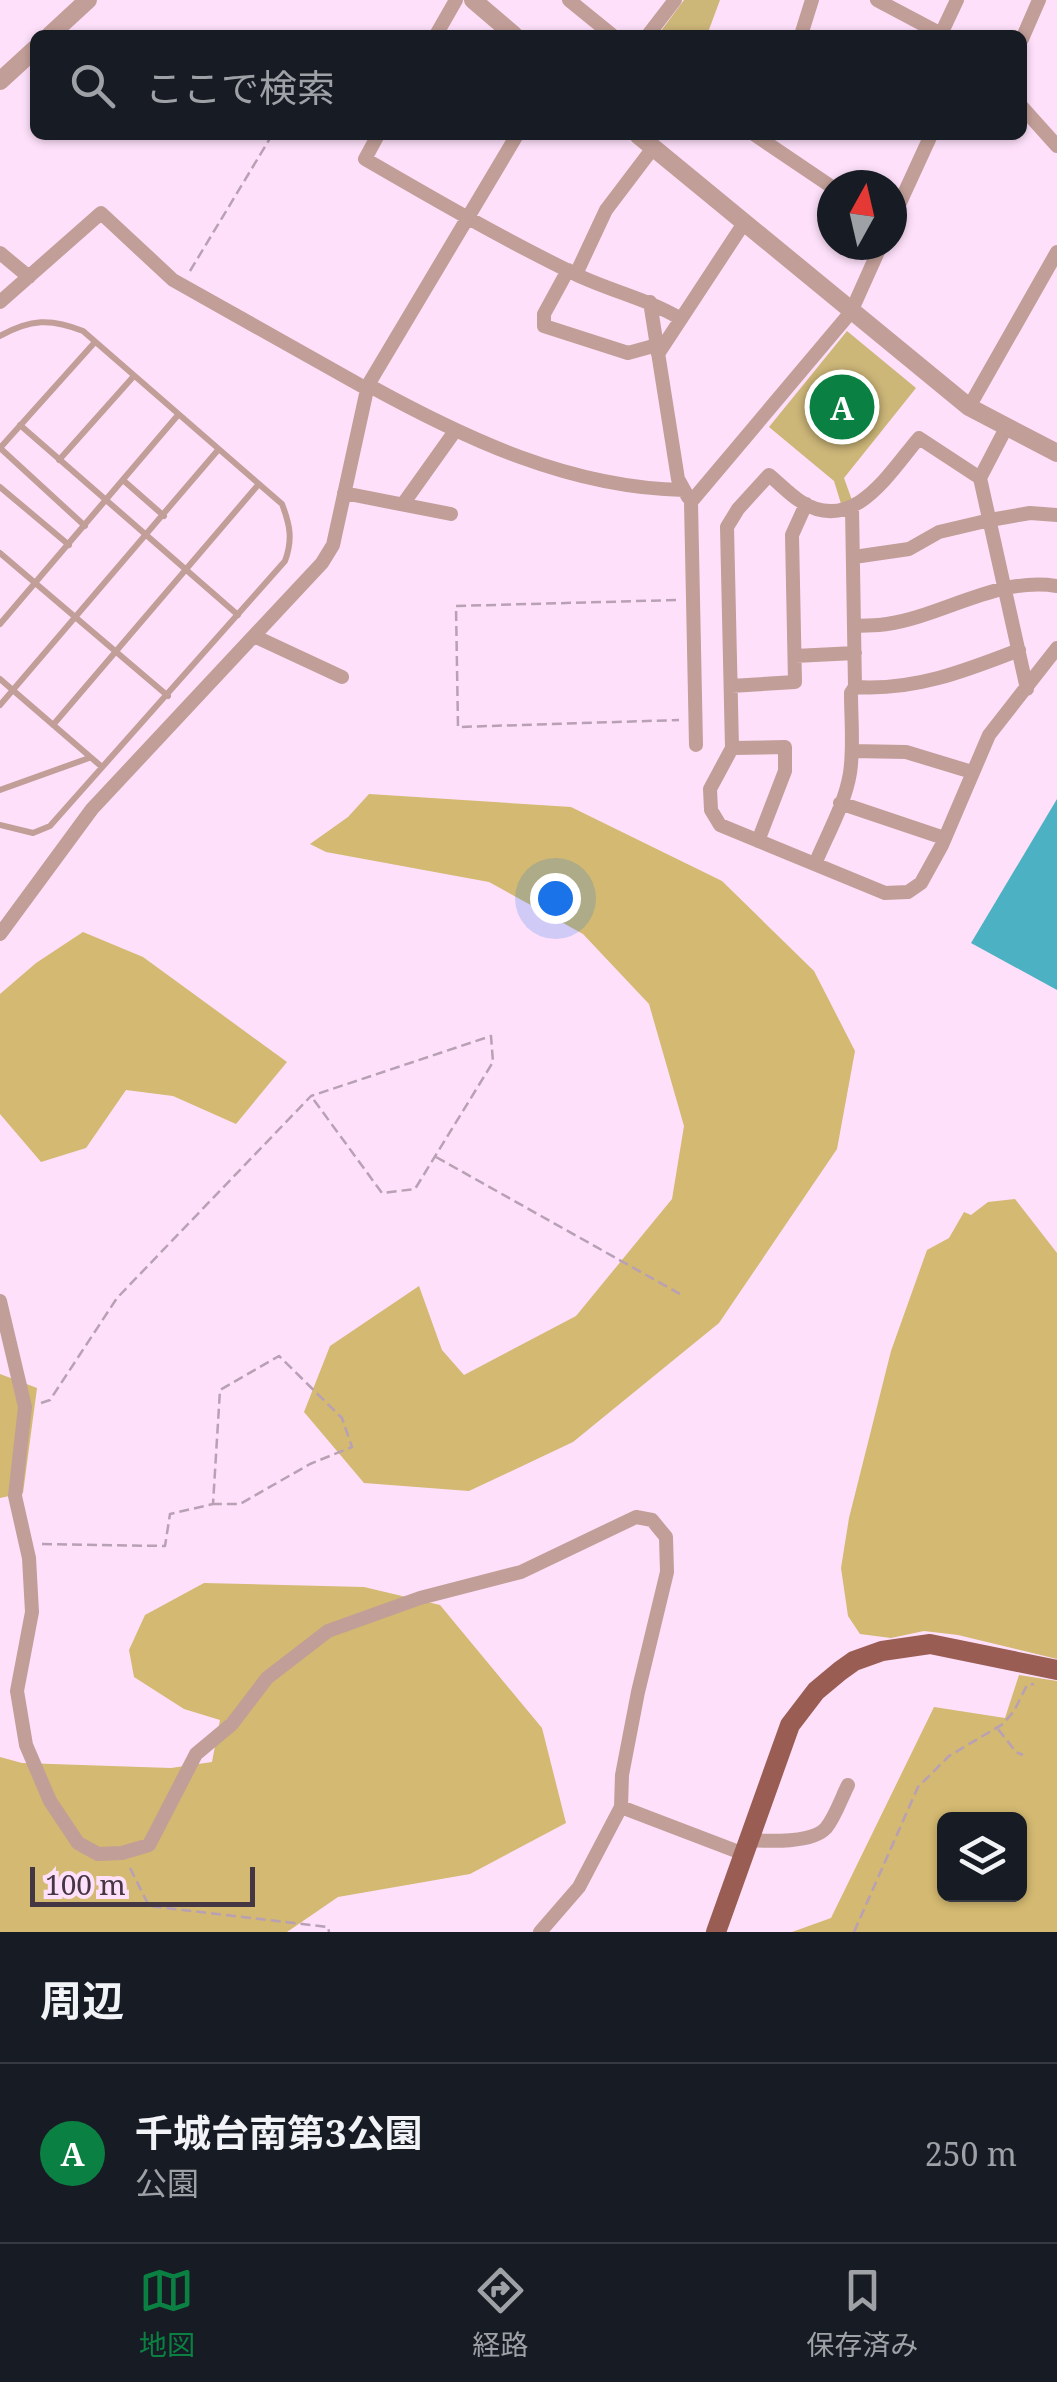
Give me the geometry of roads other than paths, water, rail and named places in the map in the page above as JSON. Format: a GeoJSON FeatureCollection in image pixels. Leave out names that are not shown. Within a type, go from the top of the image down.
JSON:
{"type":"FeatureCollection","features":[{"type":"Feature","properties":{"kind":"main road"},"geometry":{"type":"LineString","coordinates":[[716,1932],[790,1725],[816,1690],[854,1661],[898,1647],[930,1644],[1057,1670]]}},
{"type":"Feature","properties":{"kind":"street"},"geometry":{"type":"LineString","coordinates":[[55,30],[88,0]]}},
{"type":"Feature","properties":{"kind":"street"},"geometry":{"type":"LineString","coordinates":[[439,30],[456,0]]}},
{"type":"Feature","properties":{"kind":"street"},"geometry":{"type":"LineString","coordinates":[[474,0],[508,30]]}},
{"type":"Feature","properties":{"kind":"street"},"geometry":{"type":"LineString","coordinates":[[570,0],[606,30]]}},
{"type":"Feature","properties":{"kind":"street"},"geometry":{"type":"LineString","coordinates":[[652,30],[675,0]]}},
{"type":"Feature","properties":{"kind":"street"},"geometry":{"type":"LineString","coordinates":[[802,30],[812,0]]}},
{"type":"Feature","properties":{"kind":"street"},"geometry":{"type":"LineString","coordinates":[[878,0],[934,30]]}},
{"type":"Feature","properties":{"kind":"street"},"geometry":{"type":"LineString","coordinates":[[944,30],[957,0]]}},
{"type":"Feature","properties":{"kind":"street"},"geometry":{"type":"LineString","coordinates":[[1026,30],[1040,0]]}},
{"type":"Feature","properties":{"kind":"street"},"geometry":{"type":"LineString","coordinates":[[0,82],[30,54]]}},
{"type":"Feature","properties":{"kind":"street"},"geometry":{"type":"LineString","coordinates":[[1027,113],[1057,146]]}},
{"type":"Feature","properties":{"kind":"street"},"geometry":{"type":"LineString","coordinates":[[375,140],[364,159],[468,220],[614,292],[650,302],[681,319]]}},
{"type":"Feature","properties":{"kind":"street"},"geometry":{"type":"LineString","coordinates":[[0,934],[92,809],[322,563],[333,545],[368,387],[515,140]]}},
{"type":"Feature","properties":{"kind":"street"},"geometry":{"type":"LineString","coordinates":[[644,140],[970,407],[1057,453]]}},
{"type":"Feature","properties":{"kind":"street"},"geometry":{"type":"LineString","coordinates":[[767,140],[817,176]]}},
{"type":"Feature","properties":{"kind":"street"},"geometry":{"type":"LineString","coordinates":[[907,186],[928,140]]}},
{"type":"Feature","properties":{"kind":"street"},"geometry":{"type":"LineString","coordinates":[[653,148],[606,210],[544,314],[544,326],[628,353],[658,350],[744,223]]}},
{"type":"Feature","properties":{"kind":"street"},"geometry":{"type":"LineString","coordinates":[[0,302],[101,213],[181,285],[455,431],[575,475],[688,496]]}},
{"type":"Feature","properties":{"kind":"street"},"geometry":{"type":"LineString","coordinates":[[970,407],[1057,252]]}},
{"type":"Feature","properties":{"kind":"street"},"geometry":{"type":"LineString","coordinates":[[0,253],[29,277]]}},
{"type":"Feature","properties":{"kind":"street"},"geometry":{"type":"LineString","coordinates":[[688,496],[851,312],[874,260]]}},
{"type":"Feature","properties":{"kind":"street"},"geometry":{"type":"LineString","coordinates":[[650,302],[678,479],[688,496],[696,745]]}},
{"type":"Feature","properties":{"kind":"street"},"geometry":{"type":"LineString","coordinates":[[1006,428],[980,478],[1027,689]]}},
{"type":"Feature","properties":{"kind":"street"},"geometry":{"type":"LineString","coordinates":[[403,504],[455,431]]}},
{"type":"Feature","properties":{"kind":"street"},"geometry":{"type":"LineString","coordinates":[[980,478],[919,438],[870,494],[852,508],[830,512],[806,504],[769,475],[738,508],[727,527],[732,748],[710,789],[712,810],[720,825],[886,893],[908,892],[920,884],[944,838],[988,735],[1057,648]]}},
{"type":"Feature","properties":{"kind":"street"},"geometry":{"type":"LineString","coordinates":[[344,493],[451,514]]}},
{"type":"Feature","properties":{"kind":"street"},"geometry":{"type":"LineString","coordinates":[[731,686],[796,682],[792,535],[806,504]]}},
{"type":"Feature","properties":{"kind":"street"},"geometry":{"type":"LineString","coordinates":[[815,864],[850,773],[851,693],[855,687],[852,508]]}},
{"type":"Feature","properties":{"kind":"street"},"geometry":{"type":"LineString","coordinates":[[854,558],[909,549],[939,532],[990,520],[1030,513],[1057,515]]}},
{"type":"Feature","properties":{"kind":"street"},"geometry":{"type":"LineString","coordinates":[[855,626],[890,624],[1023,585],[1057,586]]}},
{"type":"Feature","properties":{"kind":"street"},"geometry":{"type":"LineString","coordinates":[[254,636],[342,678]]}},
{"type":"Feature","properties":{"kind":"street"},"geometry":{"type":"LineString","coordinates":[[855,687],[908,686],[1019,650]]}},
{"type":"Feature","properties":{"kind":"street"},"geometry":{"type":"LineString","coordinates":[[795,656],[855,653]]}},
{"type":"Feature","properties":{"kind":"street"},"geometry":{"type":"LineString","coordinates":[[732,748],[784,747],[785,771],[758,840]]}},
{"type":"Feature","properties":{"kind":"street"},"geometry":{"type":"LineString","coordinates":[[852,751],[906,752],[972,772]]}},
{"type":"Feature","properties":{"kind":"street"},"geometry":{"type":"LineString","coordinates":[[840,803],[944,838]]}},
{"type":"Feature","properties":{"kind":"street"},"geometry":{"type":"LineString","coordinates":[[1,1303],[25,1407],[15,1496],[26,1544],[32,1612],[16,1691],[26,1745],[50,1801],[78,1843],[98,1854],[122,1853],[149,1845],[196,1754],[232,1724],[267,1678],[328,1631],[420,1598],[521,1572],[636,1518],[652,1520],[666,1537],[667,1572],[638,1692],[620,1807],[579,1887],[540,1932]]}},
{"type":"Feature","properties":{"kind":"street"},"geometry":{"type":"LineString","coordinates":[[620,1807],[746,1847],[819,1834],[827,1827],[848,1786]]}},
{"type":"Feature","properties":{"kind":"lane"},"geometry":{"type":"LineString","coordinates":[[0,336],[20,325],[48,320],[83,331],[282,504],[291,544],[285,560],[238,615],[50,826],[32,833],[0,825]]}},
{"type":"Feature","properties":{"kind":"lane"},"geometry":{"type":"LineString","coordinates":[[85,526],[0,448],[95,342]]}},
{"type":"Feature","properties":{"kind":"lane"},"geometry":{"type":"LineString","coordinates":[[59,460],[133,377]]}},
{"type":"Feature","properties":{"kind":"lane"},"geometry":{"type":"LineString","coordinates":[[0,624],[178,415]]}},
{"type":"Feature","properties":{"kind":"lane"},"geometry":{"type":"LineString","coordinates":[[20,426],[238,615]]}},
{"type":"Feature","properties":{"kind":"lane"},"geometry":{"type":"LineString","coordinates":[[0,704],[218,450]]}},
{"type":"Feature","properties":{"kind":"lane"},"geometry":{"type":"LineString","coordinates":[[123,480],[164,516]]}},
{"type":"Feature","properties":{"kind":"lane"},"geometry":{"type":"LineString","coordinates":[[54,725],[258,485]]}},
{"type":"Feature","properties":{"kind":"lane"},"geometry":{"type":"LineString","coordinates":[[0,486],[68,545]]}},
{"type":"Feature","properties":{"kind":"lane"},"geometry":{"type":"LineString","coordinates":[[0,553],[168,696]]}},
{"type":"Feature","properties":{"kind":"lane"},"geometry":{"type":"LineString","coordinates":[[0,679],[102,767]]}},
{"type":"Feature","properties":{"kind":"lane"},"geometry":{"type":"LineString","coordinates":[[0,790],[90,758]]}},
{"type":"Feature","properties":{"kind":"water"},"geometry":{"type":"Polygon","coordinates":[[[1057,799],[1057,990],[971,943],[1057,799]]]}},
{"type":"Feature","properties":{"kind":"place","name":"千城台南第3公園"},"geometry":{"type":"Point","coordinates":[842,407]}}]}
